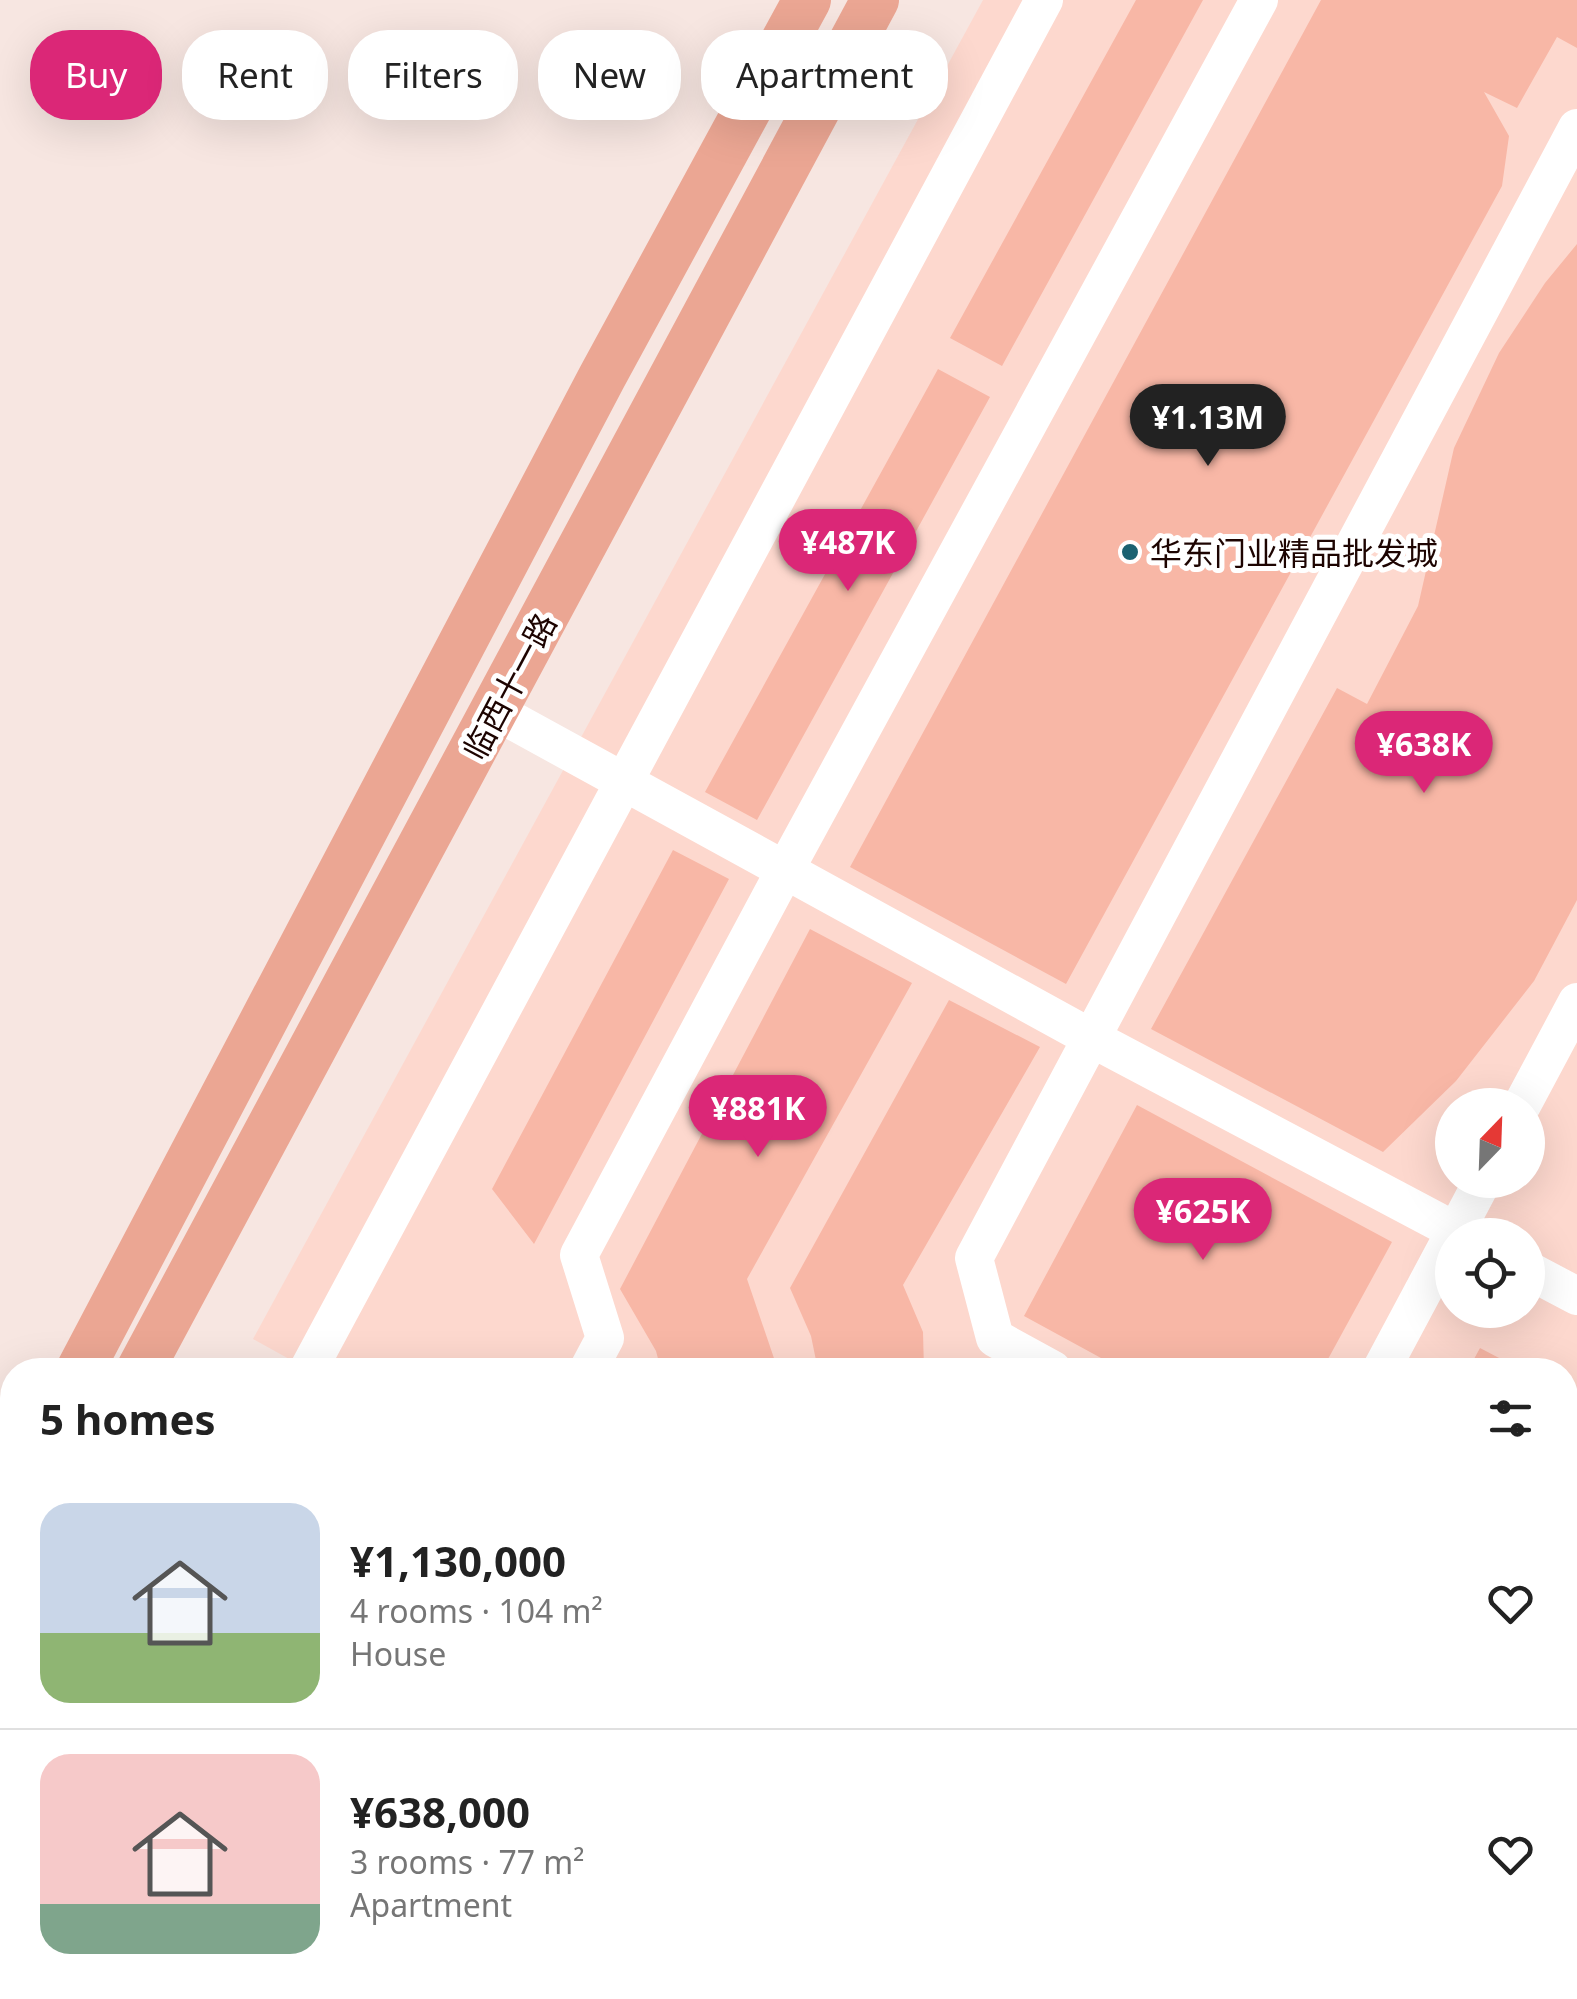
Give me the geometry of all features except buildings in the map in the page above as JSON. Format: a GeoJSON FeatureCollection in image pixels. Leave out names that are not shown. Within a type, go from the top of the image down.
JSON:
{"type":"FeatureCollection","features":[{"type":"Feature","properties":{"kind":"main road","name":"临西十一路"},"geometry":{"type":"LineString","coordinates":[[89,1352],[602,376],[807,0]]}},
{"type":"Feature","properties":{"kind":"main road","name":"临西十一路"},"geometry":{"type":"LineString","coordinates":[[155,1358],[875,0]]}},
{"type":"Feature","properties":{"kind":"lane"},"geometry":{"type":"LineString","coordinates":[[314,1358],[1044,0]]}},
{"type":"Feature","properties":{"kind":"lane"},"geometry":{"type":"LineString","coordinates":[[594,1358],[605,1338],[579,1255],[1258,0]]}},
{"type":"Feature","properties":{"kind":"lane"},"geometry":{"type":"LineString","coordinates":[[1032,1358],[995,1338],[974,1258],[1577,128]]}},
{"type":"Feature","properties":{"kind":"lane"},"geometry":{"type":"LineString","coordinates":[[495,712],[1435,1223]]}},
{"type":"Feature","properties":{"kind":"lane"},"geometry":{"type":"LineString","coordinates":[[1531,1088],[1577,1002]]}},
{"type":"Feature","properties":{"kind":"lane"},"geometry":{"type":"LineString","coordinates":[[1387,1358],[1435,1272]]}},
{"type":"Feature","properties":{"kind":"lane"},"geometry":{"type":"LineString","coordinates":[[1545,1279],[1577,1296]]}},
{"type":"Feature","properties":{"kind":"lane"},"geometry":{"type":"LineString","coordinates":[[89,1352],[113,1358]]}},
{"type":"Feature","properties":{"kind":"shaded area","name":"华东门业精品批发城"},"geometry":{"type":"Polygon","coordinates":[[[983,0],[1577,0],[1577,1358],[287,1358],[253,1339],[918,120],[948,120],[948,64],[983,0]]]}},
{"type":"Feature","properties":{"kind":"place","name":"华东门业精品批发城"},"geometry":{"type":"Point","coordinates":[1130,552]}}]}
